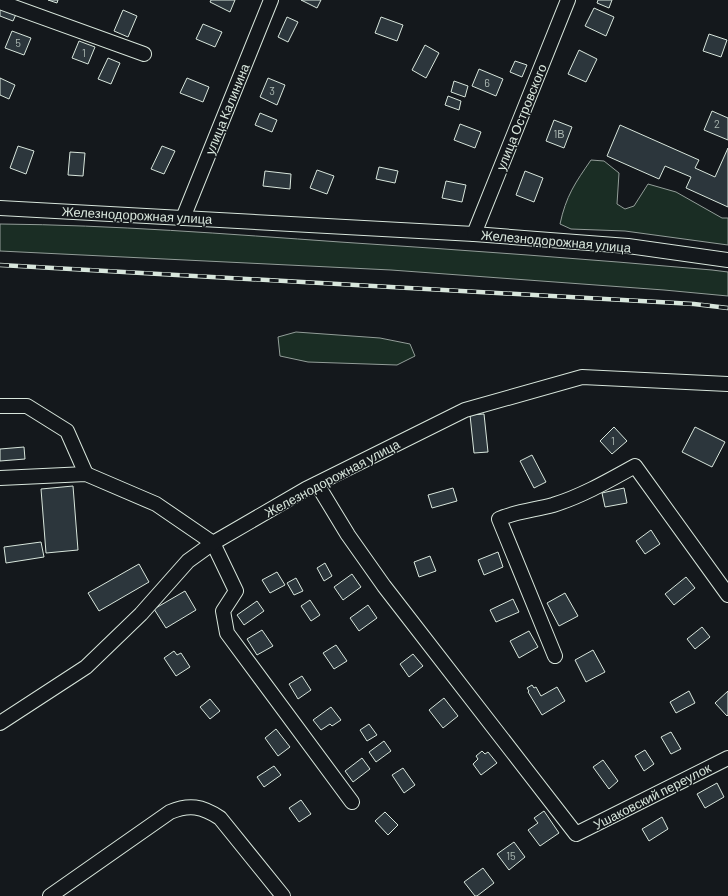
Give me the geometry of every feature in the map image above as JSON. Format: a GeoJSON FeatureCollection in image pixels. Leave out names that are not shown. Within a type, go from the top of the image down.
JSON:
{"type":"FeatureCollection","features":[{"type":"Feature","properties":{"kind":"street","name":"улица Калинина"},"geometry":{"type":"LineString","coordinates":[[183,218],[271,0]]}},
{"type":"Feature","properties":{"kind":"street","name":"улица Островского"},"geometry":{"type":"LineString","coordinates":[[474,234],[568,0]]}},
{"type":"Feature","properties":{"kind":"street"},"geometry":{"type":"LineString","coordinates":[[0,2],[144,54]]}},
{"type":"Feature","properties":{"kind":"street","name":"Железнодорожная улица"},"geometry":{"type":"LineString","coordinates":[[0,208],[474,234],[628,246],[728,260]]}},
{"type":"Feature","properties":{"kind":"street","name":"Железнодорожная улица"},"geometry":{"type":"LineString","coordinates":[[0,723],[86,667],[141,614],[188,561],[213,543],[317,484],[465,410],[582,377],[728,384]]}},
{"type":"Feature","properties":{"kind":"street"},"geometry":{"type":"LineString","coordinates":[[0,406],[27,406],[66,431],[86,474]]}},
{"type":"Feature","properties":{"kind":"street"},"geometry":{"type":"LineString","coordinates":[[555,656],[499,519],[511,513],[552,505],[590,491],[635,466],[728,595]]}},
{"type":"Feature","properties":{"kind":"street"},"geometry":{"type":"LineString","coordinates":[[0,478],[86,474],[156,504],[213,543],[236,591],[223,611],[227,633],[352,802]]}},
{"type":"Feature","properties":{"kind":"street","name":"Ушаковский переулок"},"geometry":{"type":"LineString","coordinates":[[317,484],[348,535],[384,586],[576,834],[728,758]]}},
{"type":"Feature","properties":{"kind":"street"},"geometry":{"type":"LineString","coordinates":[[50,896],[170,812],[181,807],[193,806],[211,812],[220,818],[283,896]]}},
{"type":"Feature","properties":{"kind":"green space"},"geometry":{"type":"Polygon","coordinates":[[[591,160],[604,161],[619,173],[617,204],[625,209],[634,206],[648,184],[676,192],[722,218],[728,218],[728,245],[625,231],[571,229],[560,224],[565,205],[572,190],[591,160]]]}},
{"type":"Feature","properties":{"kind":"green space"},"geometry":{"type":"Polygon","coordinates":[[[0,224],[85,226],[213,233],[526,255],[712,270],[728,272],[728,296],[391,270],[0,251],[0,224]]]}},
{"type":"Feature","properties":{"kind":"green space"},"geometry":{"type":"Polygon","coordinates":[[[296,332],[380,338],[410,344],[415,356],[397,365],[308,362],[280,356],[278,337],[296,332]]]}},
{"type":"Feature","properties":{"kind":"building"},"geometry":{"type":"Polygon","coordinates":[[[48,0],[58,0],[57,3],[48,0]]]}},
{"type":"Feature","properties":{"kind":"building"},"geometry":{"type":"Polygon","coordinates":[[[211,0],[235,0],[230,12],[210,2],[211,0]]]}},
{"type":"Feature","properties":{"kind":"building"},"geometry":{"type":"Polygon","coordinates":[[[301,0],[321,0],[317,8],[301,0]]]}},
{"type":"Feature","properties":{"kind":"building"},"geometry":{"type":"Polygon","coordinates":[[[598,0],[612,0],[609,8],[597,3],[598,0]]]}},
{"type":"Feature","properties":{"kind":"building"},"geometry":{"type":"Polygon","coordinates":[[[0,5],[17,12],[13,21],[0,16],[0,5]]]}},
{"type":"Feature","properties":{"kind":"building"},"geometry":{"type":"Polygon","coordinates":[[[594,8],[614,17],[606,36],[585,26],[594,8]]]}},
{"type":"Feature","properties":{"kind":"building"},"geometry":{"type":"Polygon","coordinates":[[[123,10],[137,16],[128,37],[114,31],[123,10]]]}},
{"type":"Feature","properties":{"kind":"building"},"geometry":{"type":"Polygon","coordinates":[[[287,17],[298,22],[288,42],[278,37],[287,17]]]}},
{"type":"Feature","properties":{"kind":"building"},"geometry":{"type":"Polygon","coordinates":[[[381,17],[403,25],[397,41],[375,33],[381,17]]]}},
{"type":"Feature","properties":{"kind":"building"},"geometry":{"type":"Polygon","coordinates":[[[203,24],[222,32],[215,47],[196,39],[203,24]]]}},
{"type":"Feature","properties":{"kind":"building"},"geometry":{"type":"Polygon","coordinates":[[[12,31],[31,38],[24,55],[5,48],[12,31]]]}},
{"type":"Feature","properties":{"kind":"building"},"geometry":{"type":"Polygon","coordinates":[[[709,34],[727,40],[721,57],[703,51],[709,34]]]}},
{"type":"Feature","properties":{"kind":"building"},"geometry":{"type":"Polygon","coordinates":[[[79,41],[95,47],[88,64],[72,58],[79,41]]]}},
{"type":"Feature","properties":{"kind":"building"},"geometry":{"type":"Polygon","coordinates":[[[425,45],[439,53],[426,78],[412,70],[425,45]]]}},
{"type":"Feature","properties":{"kind":"building"},"geometry":{"type":"Polygon","coordinates":[[[579,50],[597,59],[586,82],[568,74],[579,50]]]}},
{"type":"Feature","properties":{"kind":"building"},"geometry":{"type":"Polygon","coordinates":[[[108,58],[120,63],[111,84],[98,79],[108,58]]]}},
{"type":"Feature","properties":{"kind":"building"},"geometry":{"type":"Polygon","coordinates":[[[515,61],[527,65],[522,77],[510,72],[515,61]]]}},
{"type":"Feature","properties":{"kind":"building"},"geometry":{"type":"Polygon","coordinates":[[[479,69],[503,79],[496,96],[472,86],[479,69]]]}},
{"type":"Feature","properties":{"kind":"building"},"geometry":{"type":"Polygon","coordinates":[[[0,78],[15,85],[9,99],[0,95],[0,78]]]}},
{"type":"Feature","properties":{"kind":"building"},"geometry":{"type":"Polygon","coordinates":[[[187,78],[209,87],[203,102],[180,93],[187,78]]]}},
{"type":"Feature","properties":{"kind":"building"},"geometry":{"type":"Polygon","coordinates":[[[268,78],[285,85],[277,105],[260,97],[268,78]]]}},
{"type":"Feature","properties":{"kind":"building"},"geometry":{"type":"Polygon","coordinates":[[[454,81],[468,86],[465,97],[451,92],[454,81]]]}},
{"type":"Feature","properties":{"kind":"building"},"geometry":{"type":"Polygon","coordinates":[[[448,96],[461,101],[459,110],[445,105],[448,96]]]}},
{"type":"Feature","properties":{"kind":"building"},"geometry":{"type":"Polygon","coordinates":[[[712,111],[728,118],[728,140],[704,130],[712,111]]]}},
{"type":"Feature","properties":{"kind":"building"},"geometry":{"type":"Polygon","coordinates":[[[260,113],[277,120],[272,132],[255,125],[260,113]]]}},
{"type":"Feature","properties":{"kind":"building"},"geometry":{"type":"Polygon","coordinates":[[[554,120],[572,127],[564,148],[546,141],[554,120]]]}},
{"type":"Feature","properties":{"kind":"building"},"geometry":{"type":"Polygon","coordinates":[[[460,124],[481,132],[475,148],[454,140],[460,124]]]}},
{"type":"Feature","properties":{"kind":"building"},"geometry":{"type":"Polygon","coordinates":[[[620,125],[699,160],[695,168],[715,177],[728,148],[728,207],[686,188],[691,177],[665,166],[659,179],[607,156],[620,125]]]}},
{"type":"Feature","properties":{"kind":"building"},"geometry":{"type":"Polygon","coordinates":[[[18,146],[34,151],[26,174],[10,168],[18,146]]]}},
{"type":"Feature","properties":{"kind":"building"},"geometry":{"type":"Polygon","coordinates":[[[162,146],[175,151],[164,174],[151,169],[162,146]]]}},
{"type":"Feature","properties":{"kind":"building"},"geometry":{"type":"Polygon","coordinates":[[[70,152],[85,153],[83,176],[68,175],[70,152]]]}},
{"type":"Feature","properties":{"kind":"building"},"geometry":{"type":"Polygon","coordinates":[[[379,167],[398,171],[395,183],[376,179],[379,167]]]}},
{"type":"Feature","properties":{"kind":"building"},"geometry":{"type":"Polygon","coordinates":[[[317,170],[334,176],[327,194],[310,188],[317,170]]]}},
{"type":"Feature","properties":{"kind":"building"},"geometry":{"type":"Polygon","coordinates":[[[265,171],[291,174],[290,189],[263,186],[265,171]]]}},
{"type":"Feature","properties":{"kind":"building"},"geometry":{"type":"Polygon","coordinates":[[[525,171],[543,178],[534,202],[516,195],[525,171]]]}},
{"type":"Feature","properties":{"kind":"building"},"geometry":{"type":"Polygon","coordinates":[[[446,181],[466,185],[462,202],[442,198],[446,181]]]}},
{"type":"Feature","properties":{"kind":"building"},"geometry":{"type":"Polygon","coordinates":[[[484,414],[488,452],[474,453],[470,415],[484,414]]]}},
{"type":"Feature","properties":{"kind":"building"},"geometry":{"type":"Polygon","coordinates":[[[614,427],[627,441],[612,454],[600,441],[614,427]]]}},
{"type":"Feature","properties":{"kind":"building"},"geometry":{"type":"Polygon","coordinates":[[[695,427],[725,442],[712,467],[682,452],[695,427]]]}},
{"type":"Feature","properties":{"kind":"building"},"geometry":{"type":"Polygon","coordinates":[[[24,447],[25,459],[0,461],[0,449],[24,447]]]}},
{"type":"Feature","properties":{"kind":"building"},"geometry":{"type":"Polygon","coordinates":[[[532,455],[546,482],[534,488],[520,461],[532,455]]]}},
{"type":"Feature","properties":{"kind":"building"},"geometry":{"type":"Polygon","coordinates":[[[73,486],[78,550],[46,553],[41,489],[73,486]]]}},
{"type":"Feature","properties":{"kind":"building"},"geometry":{"type":"Polygon","coordinates":[[[453,488],[457,501],[432,508],[428,495],[453,488]]]}},
{"type":"Feature","properties":{"kind":"building"},"geometry":{"type":"Polygon","coordinates":[[[624,488],[627,503],[605,507],[602,493],[624,488]]]}},
{"type":"Feature","properties":{"kind":"building"},"geometry":{"type":"Polygon","coordinates":[[[651,530],[660,544],[645,554],[636,541],[651,530]]]}},
{"type":"Feature","properties":{"kind":"building"},"geometry":{"type":"Polygon","coordinates":[[[41,542],[44,557],[6,563],[4,547],[41,542]]]}},
{"type":"Feature","properties":{"kind":"building"},"geometry":{"type":"Polygon","coordinates":[[[498,552],[503,567],[484,575],[478,560],[498,552]]]}},
{"type":"Feature","properties":{"kind":"building"},"geometry":{"type":"Polygon","coordinates":[[[430,556],[436,571],[419,577],[414,562],[430,556]]]}},
{"type":"Feature","properties":{"kind":"building"},"geometry":{"type":"Polygon","coordinates":[[[325,563],[332,576],[324,581],[317,568],[325,563]]]}},
{"type":"Feature","properties":{"kind":"building"},"geometry":{"type":"Polygon","coordinates":[[[139,564],[149,582],[99,611],[88,593],[139,564]]]}},
{"type":"Feature","properties":{"kind":"building"},"geometry":{"type":"Polygon","coordinates":[[[277,572],[285,585],[270,593],[262,580],[277,572]]]}},
{"type":"Feature","properties":{"kind":"building"},"geometry":{"type":"Polygon","coordinates":[[[352,574],[361,587],[343,600],[334,587],[352,574]]]}},
{"type":"Feature","properties":{"kind":"building"},"geometry":{"type":"Polygon","coordinates":[[[686,577],[695,588],[674,605],[665,594],[686,577]]]}},
{"type":"Feature","properties":{"kind":"building"},"geometry":{"type":"Polygon","coordinates":[[[296,578],[303,591],[294,595],[287,583],[296,578]]]}},
{"type":"Feature","properties":{"kind":"building"},"geometry":{"type":"Polygon","coordinates":[[[185,591],[196,610],[166,628],[154,609],[185,591]]]}},
{"type":"Feature","properties":{"kind":"building"},"geometry":{"type":"Polygon","coordinates":[[[565,593],[578,616],[559,626],[547,603],[565,593]]]}},
{"type":"Feature","properties":{"kind":"building"},"geometry":{"type":"Polygon","coordinates":[[[513,599],[519,612],[496,622],[490,610],[513,599]]]}},
{"type":"Feature","properties":{"kind":"building"},"geometry":{"type":"Polygon","coordinates":[[[310,600],[320,615],[311,621],[301,606],[310,600]]]}},
{"type":"Feature","properties":{"kind":"building"},"geometry":{"type":"Polygon","coordinates":[[[257,601],[264,611],[244,625],[237,615],[257,601]]]}},
{"type":"Feature","properties":{"kind":"building"},"geometry":{"type":"Polygon","coordinates":[[[368,605],[377,618],[359,631],[350,618],[368,605]]]}},
{"type":"Feature","properties":{"kind":"building"},"geometry":{"type":"Polygon","coordinates":[[[702,627],[710,637],[695,649],[687,639],[702,627]]]}},
{"type":"Feature","properties":{"kind":"building"},"geometry":{"type":"Polygon","coordinates":[[[262,630],[273,646],[257,655],[247,639],[262,630]]]}},
{"type":"Feature","properties":{"kind":"building"},"geometry":{"type":"Polygon","coordinates":[[[529,631],[538,647],[519,658],[510,641],[529,631]]]}},
{"type":"Feature","properties":{"kind":"building"},"geometry":{"type":"Polygon","coordinates":[[[336,645],[347,661],[334,669],[323,653],[336,645]]]}},
{"type":"Feature","properties":{"kind":"building"},"geometry":{"type":"Polygon","coordinates":[[[593,650],[605,672],[586,682],[575,660],[593,650]]]}},
{"type":"Feature","properties":{"kind":"building"},"geometry":{"type":"Polygon","coordinates":[[[174,651],[177,655],[181,653],[190,667],[176,676],[164,658],[174,651]]]}},
{"type":"Feature","properties":{"kind":"building"},"geometry":{"type":"Polygon","coordinates":[[[413,654],[423,666],[409,677],[400,664],[413,654]]]}},
{"type":"Feature","properties":{"kind":"building"},"geometry":{"type":"Polygon","coordinates":[[[302,676],[311,690],[298,699],[289,684],[302,676]]]}},
{"type":"Feature","properties":{"kind":"building"},"geometry":{"type":"Polygon","coordinates":[[[532,685],[534,688],[536,687],[541,696],[557,687],[565,701],[542,715],[528,692],[529,691],[527,688],[532,685]]]}},
{"type":"Feature","properties":{"kind":"building"},"geometry":{"type":"Polygon","coordinates":[[[689,691],[695,703],[676,713],[670,702],[689,691]]]}},
{"type":"Feature","properties":{"kind":"building"},"geometry":{"type":"Polygon","coordinates":[[[728,691],[728,715],[727,716],[715,703],[728,691]]]}},
{"type":"Feature","properties":{"kind":"building"},"geometry":{"type":"Polygon","coordinates":[[[444,698],[458,716],[443,728],[429,710],[444,698]]]}},
{"type":"Feature","properties":{"kind":"building"},"geometry":{"type":"Polygon","coordinates":[[[210,699],[220,711],[210,719],[200,707],[210,699]]]}},
{"type":"Feature","properties":{"kind":"building"},"geometry":{"type":"Polygon","coordinates":[[[331,707],[341,720],[332,726],[330,724],[321,730],[313,720],[331,707]]]}},
{"type":"Feature","properties":{"kind":"building"},"geometry":{"type":"Polygon","coordinates":[[[369,724],[377,735],[367,741],[360,730],[369,724]]]}},
{"type":"Feature","properties":{"kind":"building"},"geometry":{"type":"Polygon","coordinates":[[[276,729],[290,747],[278,756],[265,738],[276,729]]]}},
{"type":"Feature","properties":{"kind":"building"},"geometry":{"type":"Polygon","coordinates":[[[671,732],[681,749],[671,754],[661,737],[671,732]]]}},
{"type":"Feature","properties":{"kind":"building"},"geometry":{"type":"Polygon","coordinates":[[[384,741],[391,751],[376,762],[369,752],[384,741]]]}},
{"type":"Feature","properties":{"kind":"building"},"geometry":{"type":"Polygon","coordinates":[[[645,750],[654,764],[644,771],[635,756],[645,750]]]}},
{"type":"Feature","properties":{"kind":"building"},"geometry":{"type":"Polygon","coordinates":[[[482,751],[485,754],[488,752],[497,763],[481,775],[473,764],[478,759],[476,756],[482,751]]]}},
{"type":"Feature","properties":{"kind":"building"},"geometry":{"type":"Polygon","coordinates":[[[362,758],[370,769],[353,782],[345,771],[362,758]]]}},
{"type":"Feature","properties":{"kind":"building"},"geometry":{"type":"Polygon","coordinates":[[[603,760],[618,781],[609,789],[593,767],[603,760]]]}},
{"type":"Feature","properties":{"kind":"building"},"geometry":{"type":"Polygon","coordinates":[[[274,766],[281,775],[264,787],[257,777],[274,766]]]}},
{"type":"Feature","properties":{"kind":"building"},"geometry":{"type":"Polygon","coordinates":[[[403,768],[415,785],[404,793],[392,775],[403,768]]]}},
{"type":"Feature","properties":{"kind":"building"},"geometry":{"type":"Polygon","coordinates":[[[717,783],[724,797],[705,808],[697,794],[717,783]]]}},
{"type":"Feature","properties":{"kind":"building"},"geometry":{"type":"Polygon","coordinates":[[[301,800],[311,814],[299,822],[289,808],[301,800]]]}},
{"type":"Feature","properties":{"kind":"building"},"geometry":{"type":"Polygon","coordinates":[[[544,811],[559,833],[540,846],[528,830],[538,823],[534,818],[544,811]]]}},
{"type":"Feature","properties":{"kind":"building"},"geometry":{"type":"Polygon","coordinates":[[[385,812],[398,825],[388,835],[375,821],[385,812]]]}},
{"type":"Feature","properties":{"kind":"building"},"geometry":{"type":"Polygon","coordinates":[[[662,817],[668,829],[649,841],[642,829],[662,817]]]}},
{"type":"Feature","properties":{"kind":"building"},"geometry":{"type":"Polygon","coordinates":[[[514,842],[525,857],[509,870],[497,854],[514,842]]]}},
{"type":"Feature","properties":{"kind":"building"},"geometry":{"type":"Polygon","coordinates":[[[483,868],[494,883],[475,896],[464,882],[483,868]]]}},
{"type":"Feature","properties":{"kind":"railway"},"geometry":{"type":"LineString","coordinates":[[0,265],[694,304],[728,308]]}}]}
